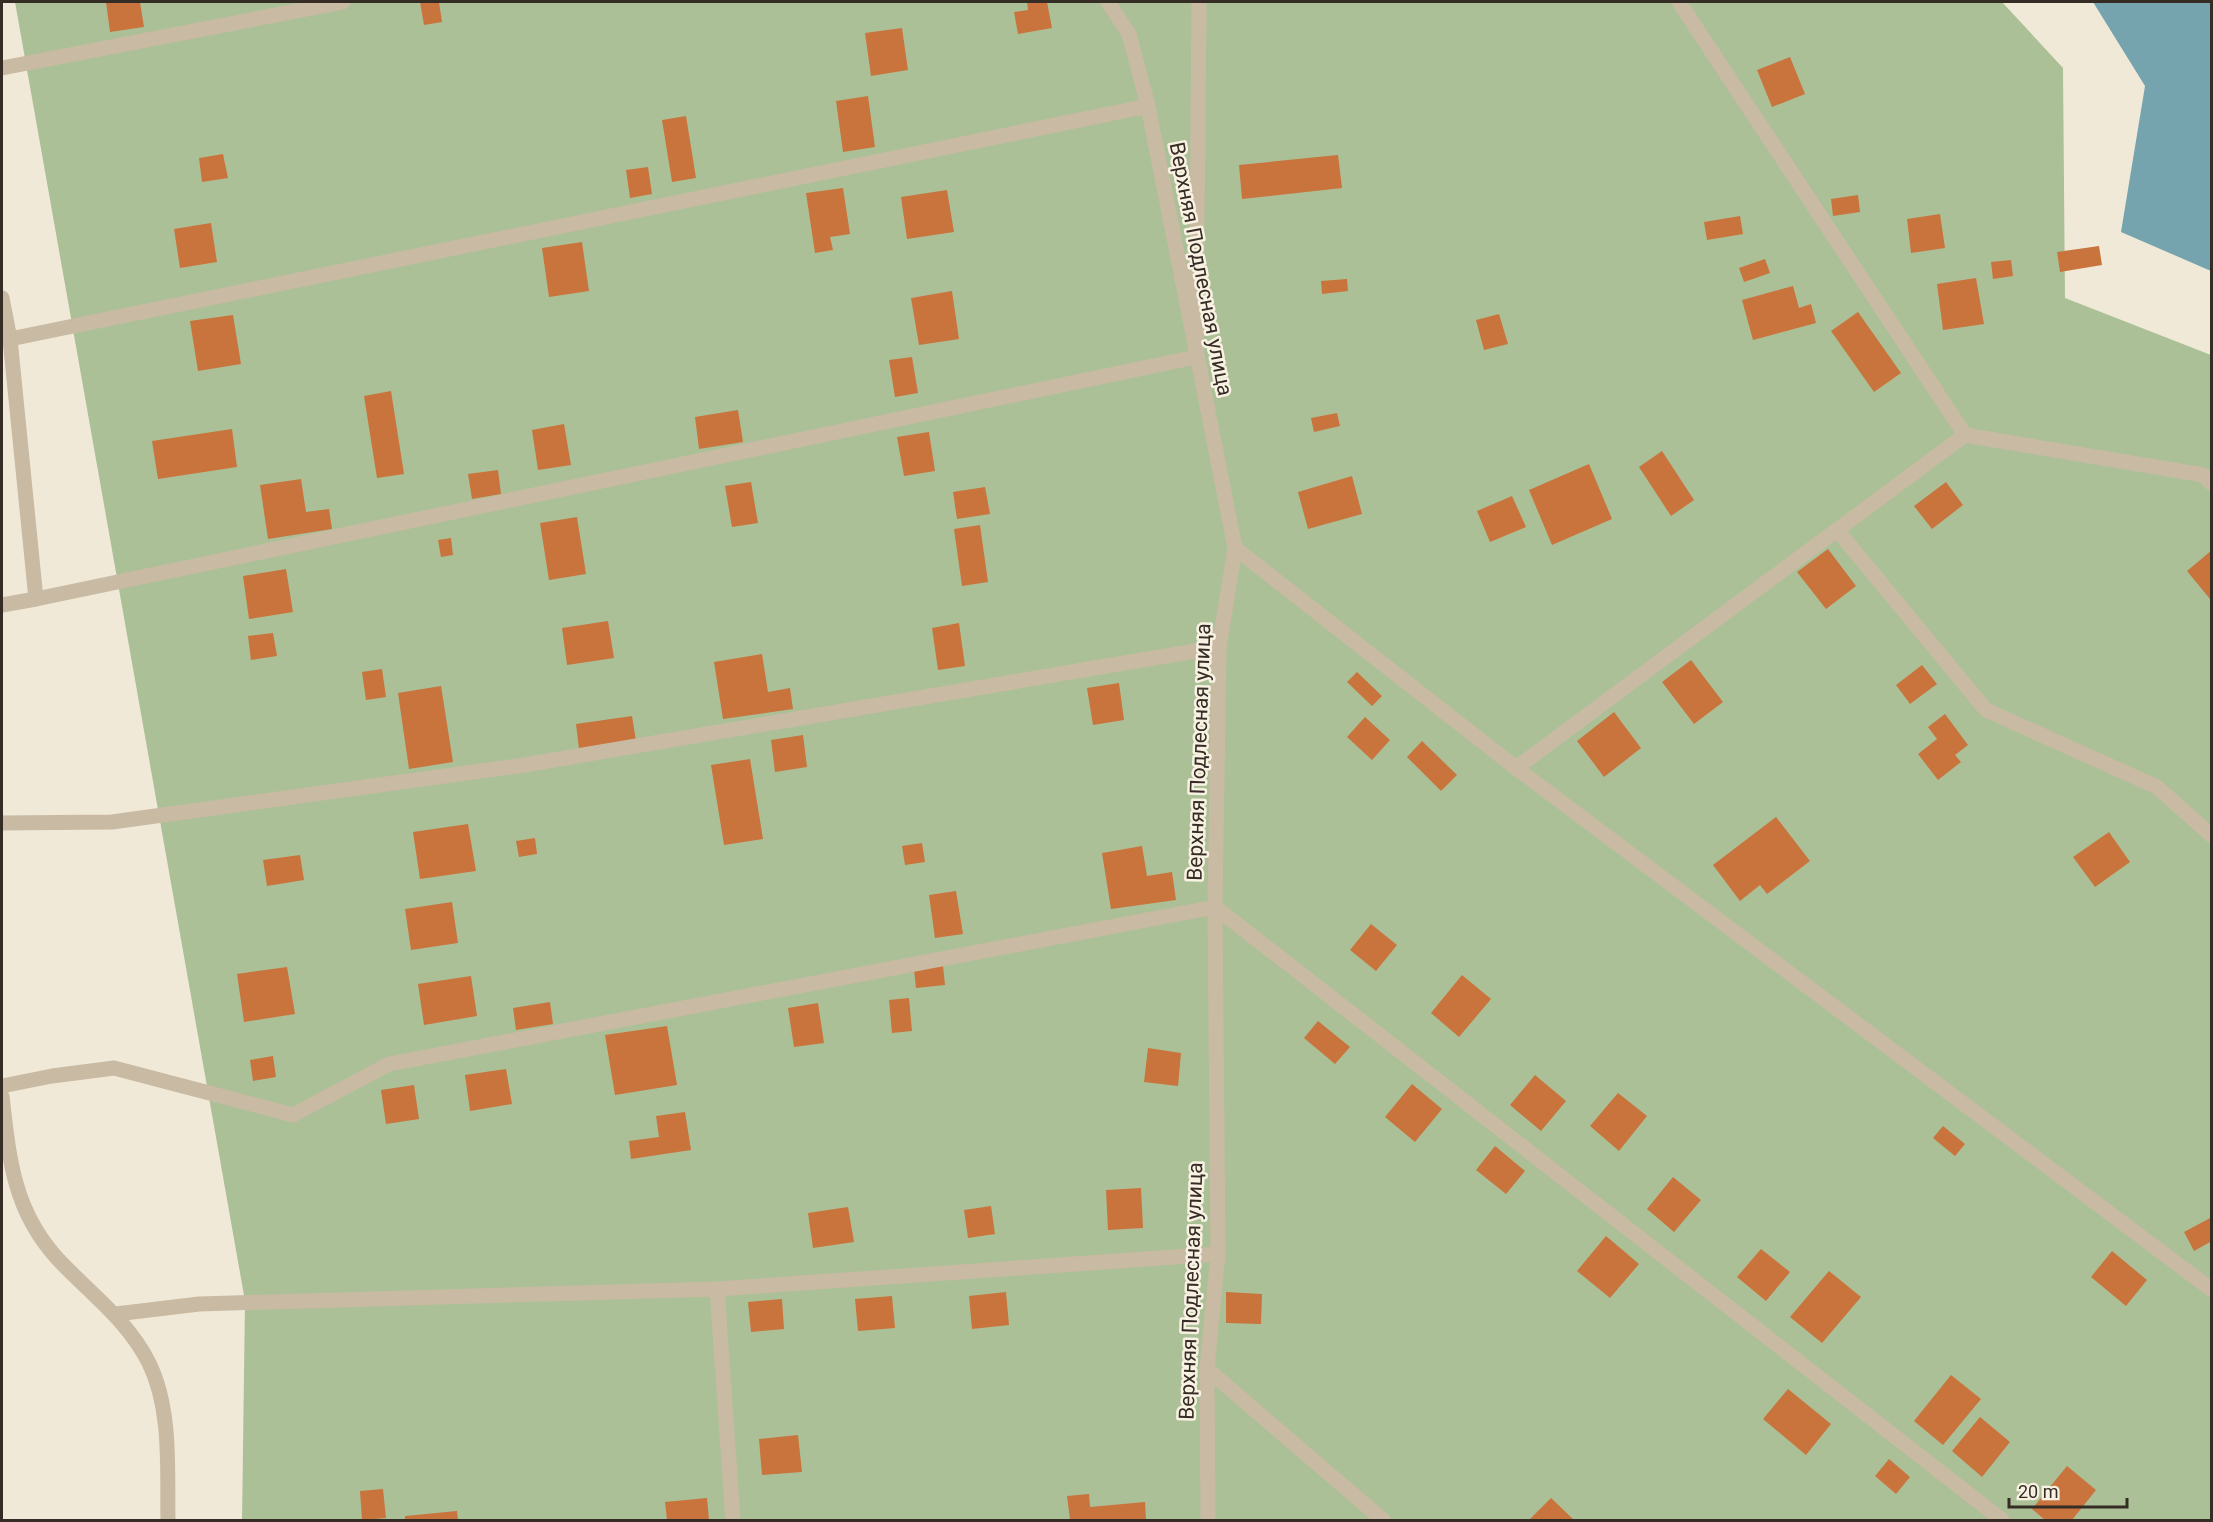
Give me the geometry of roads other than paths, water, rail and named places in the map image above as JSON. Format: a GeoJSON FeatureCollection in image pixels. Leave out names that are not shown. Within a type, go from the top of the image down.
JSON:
{"type":"FeatureCollection","features":[{"type":"Feature","properties":{"kind":"street"},"geometry":{"type":"LineString","coordinates":[[2,68],[343,2]]}},
{"type":"Feature","properties":{"kind":"street","name":"Верхняя Подлесная улица"},"geometry":{"type":"LineString","coordinates":[[1108,2],[1129,34],[1148,106],[1235,548],[1219,647],[1215,907],[1218,1254],[1207,1370],[1208,1521]]}},
{"type":"Feature","properties":{"kind":"street"},"geometry":{"type":"LineString","coordinates":[[2,605],[1196,357],[1199,2]]}},
{"type":"Feature","properties":{"kind":"street"},"geometry":{"type":"LineString","coordinates":[[1679,2],[1965,435]]}},
{"type":"Feature","properties":{"kind":"street"},"geometry":{"type":"LineString","coordinates":[[10,339],[1148,106]]}},
{"type":"Feature","properties":{"kind":"street"},"geometry":{"type":"LineString","coordinates":[[2,298],[10,339],[36,599]]}},
{"type":"Feature","properties":{"kind":"street"},"geometry":{"type":"LineString","coordinates":[[1516,768],[1965,435],[2203,475],[2211,484]]}},
{"type":"Feature","properties":{"kind":"street"},"geometry":{"type":"LineString","coordinates":[[1837,530],[1986,710],[2157,787],[2211,836]]}},
{"type":"Feature","properties":{"kind":"street"},"geometry":{"type":"LineString","coordinates":[[1235,548],[1516,768],[2211,1290]]}},
{"type":"Feature","properties":{"kind":"street"},"geometry":{"type":"LineString","coordinates":[[2,823],[112,822],[524,765],[1219,647]]}},
{"type":"Feature","properties":{"kind":"street"},"geometry":{"type":"LineString","coordinates":[[2,1086],[52,1076],[114,1068],[293,1115],[389,1064],[1215,907],[2002,1521]]}},
{"type":"Feature","properties":{"kind":"street"},"geometry":{"type":"LineString","coordinates":[[2,1096],[11,1173],[28,1217],[56,1256],[116,1314],[149,1362],[158,1387],[167,1440],[168,1521]]}},
{"type":"Feature","properties":{"kind":"street"},"geometry":{"type":"LineString","coordinates":[[116,1314],[199,1304],[717,1289],[1218,1254]]}},
{"type":"Feature","properties":{"kind":"street"},"geometry":{"type":"LineString","coordinates":[[717,1289],[733,1521]]}},
{"type":"Feature","properties":{"kind":"street"},"geometry":{"type":"LineString","coordinates":[[1207,1370],[1383,1521]]}},
{"type":"Feature","properties":{"kind":"water"},"geometry":{"type":"Polygon","coordinates":[[[2093,2],[2211,2],[2211,271],[2121,232],[2145,86],[2093,2]]]}}]}
